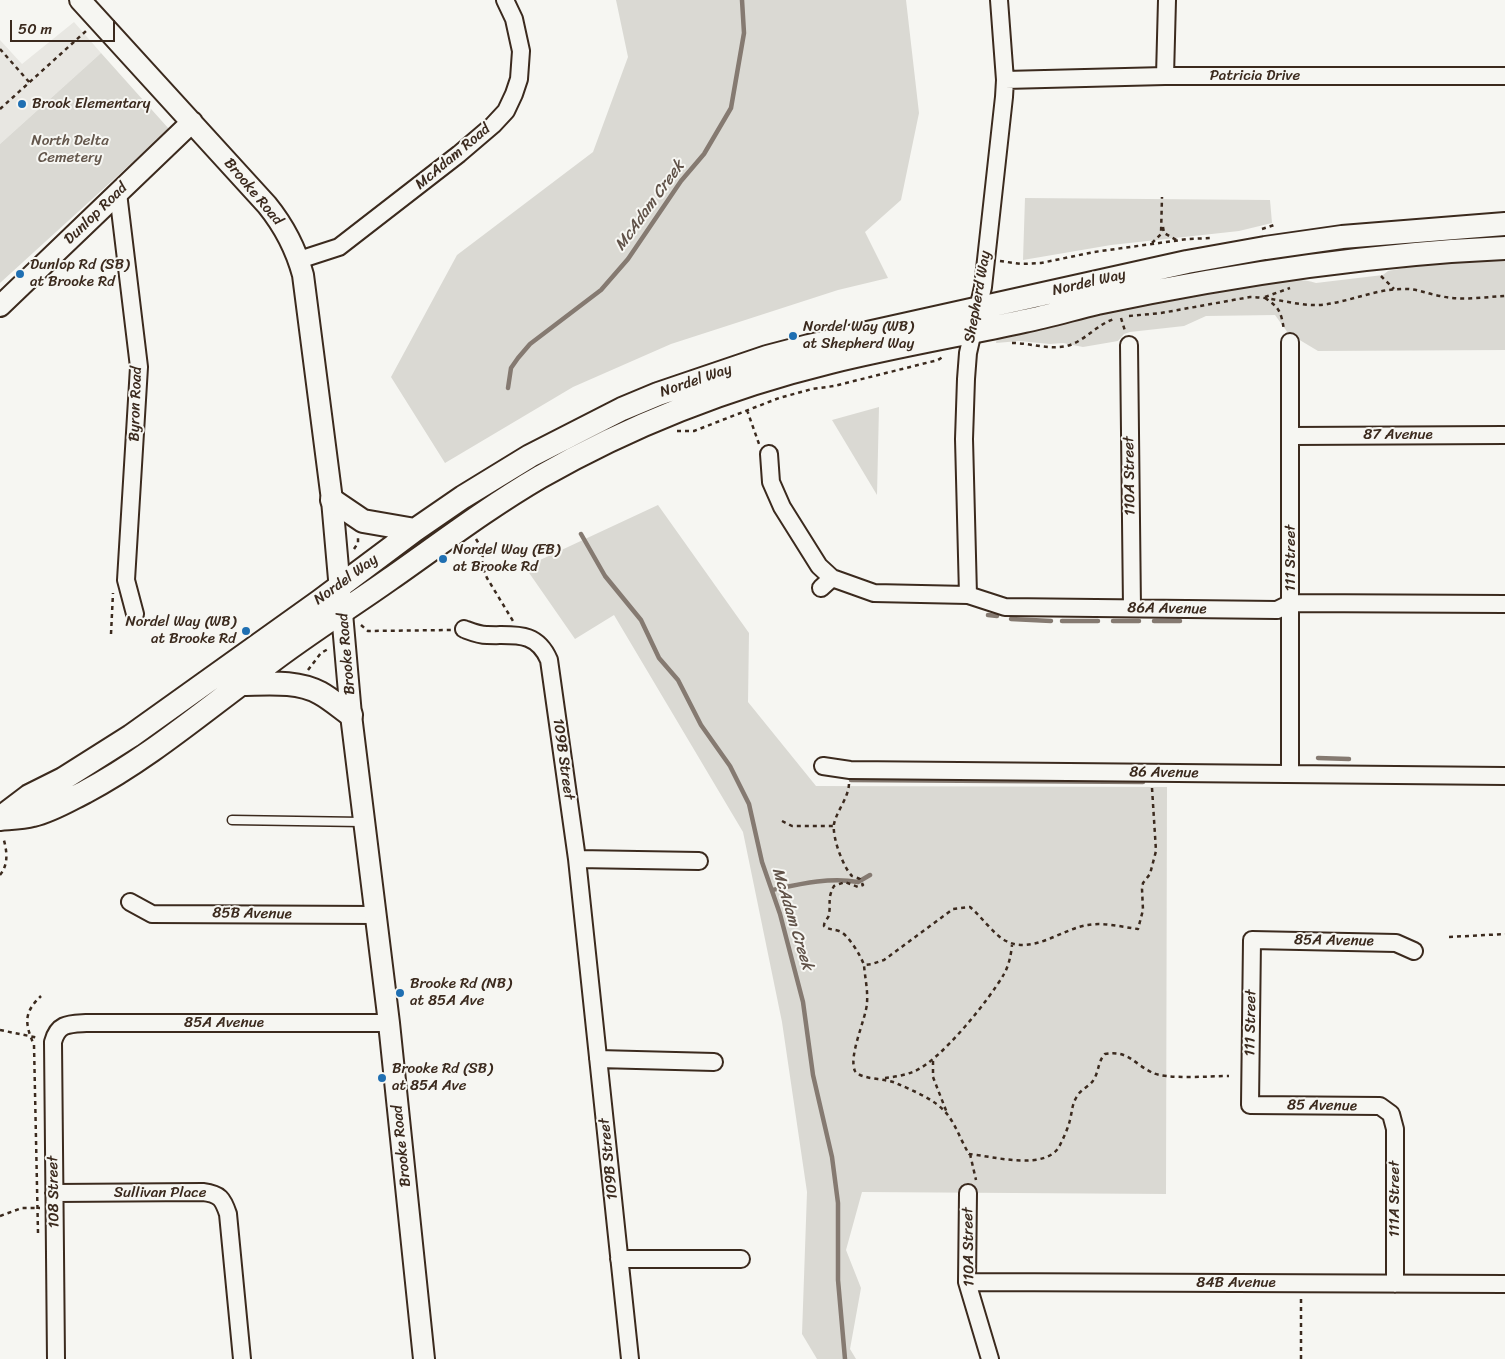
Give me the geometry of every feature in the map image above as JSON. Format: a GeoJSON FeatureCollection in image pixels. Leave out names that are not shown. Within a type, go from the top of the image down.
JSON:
{"type":"FeatureCollection","features":[{"type":"Feature","properties":{"kind":"main road","name":"Nordel Way"},"geometry":{"type":"LineString","coordinates":[[1,825],[29,796],[63,779],[131,736],[463,497],[530,456],[614,413],[658,394],[775,355],[870,332],[1187,262],[1342,237],[1505,224]]}},
{"type":"Feature","properties":{"kind":"main road","name":"Nordel Way"},"geometry":{"type":"LineString","coordinates":[[1,825],[35,815],[70,800],[109,779],[172,736],[309,633],[350,617],[477,516],[540,477],[633,429],[708,398],[831,361],[1103,302],[1252,274],[1363,258],[1505,248]]}},
{"type":"Feature","properties":{"kind":"main road"},"geometry":{"type":"LineString","coordinates":[[332,500],[363,521],[415,530]]}},
{"type":"Feature","properties":{"kind":"main road"},"geometry":{"type":"LineString","coordinates":[[240,684],[284,684],[309,688],[319,692],[352,715]]}},
{"type":"Feature","properties":{"kind":"street","name":"Brooke Road"},"geometry":{"type":"LineString","coordinates":[[80,0],[275,215],[286,232],[299,260],[306,287],[341,586],[350,617],[352,715],[389,1023],[424,1359]]}},
{"type":"Feature","properties":{"kind":"street","name":"McAdam Road"},"geometry":{"type":"LineString","coordinates":[[299,260],[339,247],[459,154],[493,125],[506,111],[519,79],[521,51],[514,19],[505,0]]}},
{"type":"Feature","properties":{"kind":"street","name":"Shepherd Way"},"geometry":{"type":"LineString","coordinates":[[968,595],[964,408],[968,353],[978,309],[995,191],[1005,80],[999,0]]}},
{"type":"Feature","properties":{"kind":"street"},"geometry":{"type":"LineString","coordinates":[[1165,76],[1167,0]]}},
{"type":"Feature","properties":{"kind":"street","name":"Patricia Drive"},"geometry":{"type":"LineString","coordinates":[[1005,80],[1165,76],[1505,76]]}},
{"type":"Feature","properties":{"kind":"street","name":"Dunlop Road"},"geometry":{"type":"LineString","coordinates":[[0,306],[192,122]]}},
{"type":"Feature","properties":{"kind":"street","name":"Byron Road"},"geometry":{"type":"LineString","coordinates":[[118,193],[139,367],[126,580],[135,614]]}},
{"type":"Feature","properties":{"kind":"street","name":"111 Street"},"geometry":{"type":"LineString","coordinates":[[1290,342],[1290,774]]}},
{"type":"Feature","properties":{"kind":"street","name":"110A Street"},"geometry":{"type":"LineString","coordinates":[[1129,345],[1132,608]]}},
{"type":"Feature","properties":{"kind":"street","name":"87 Avenue"},"geometry":{"type":"LineString","coordinates":[[1291,436],[1505,435]]}},
{"type":"Feature","properties":{"kind":"street","name":"86A Avenue"},"geometry":{"type":"LineString","coordinates":[[769,454],[771,482],[782,508],[818,566],[826,583],[874,593],[968,595],[1005,607],[1277,610],[1291,603],[1505,604]]}},
{"type":"Feature","properties":{"kind":"street"},"geometry":{"type":"LineString","coordinates":[[464,629],[476,634],[516,634]]}},
{"type":"Feature","properties":{"kind":"street","name":"109B Street"},"geometry":{"type":"LineString","coordinates":[[516,634],[536,642],[544,650],[549,660],[577,858],[630,1359]]}},
{"type":"Feature","properties":{"kind":"street","name":"86 Avenue"},"geometry":{"type":"LineString","coordinates":[[823,766],[850,770],[1505,776]]}},
{"type":"Feature","properties":{"kind":"street"},"geometry":{"type":"LineString","coordinates":[[577,858],[699,861]]}},
{"type":"Feature","properties":{"kind":"street","name":"85B Avenue"},"geometry":{"type":"LineString","coordinates":[[130,902],[152,914],[376,915]]}},
{"type":"Feature","properties":{"kind":"street","name":"111 Street"},"geometry":{"type":"LineString","coordinates":[[1250,1105],[1252,940]]}},
{"type":"Feature","properties":{"kind":"street","name":"85A Avenue"},"geometry":{"type":"LineString","coordinates":[[1252,940],[1396,942],[1414,951]]}},
{"type":"Feature","properties":{"kind":"street","name":"85A Avenue"},"geometry":{"type":"LineString","coordinates":[[56,1035],[67,1025],[86,1023],[389,1023]]}},
{"type":"Feature","properties":{"kind":"street","name":"108 Street"},"geometry":{"type":"LineString","coordinates":[[56,1035],[54,1193],[56,1359]]}},
{"type":"Feature","properties":{"kind":"street"},"geometry":{"type":"LineString","coordinates":[[598,1059],[714,1062]]}},
{"type":"Feature","properties":{"kind":"street","name":"85 Avenue"},"geometry":{"type":"LineString","coordinates":[[1250,1105],[1380,1106],[1391,1114]]}},
{"type":"Feature","properties":{"kind":"street","name":"111A Street"},"geometry":{"type":"LineString","coordinates":[[1391,1114],[1395,1129],[1395,1284]]}},
{"type":"Feature","properties":{"kind":"street","name":"110A Street"},"geometry":{"type":"LineString","coordinates":[[972,1189],[967,1282],[990,1359]]}},
{"type":"Feature","properties":{"kind":"street","name":"Sullivan Place"},"geometry":{"type":"LineString","coordinates":[[54,1193],[204,1192],[218,1196],[225,1205],[228,1214],[242,1359]]}},
{"type":"Feature","properties":{"kind":"street"},"geometry":{"type":"LineString","coordinates":[[619,1260],[740,1260]]}},
{"type":"Feature","properties":{"kind":"street","name":"84B Avenue"},"geometry":{"type":"LineString","coordinates":[[967,1282],[1505,1284]]}},
{"type":"Feature","properties":{"kind":"lane"},"geometry":{"type":"LineString","coordinates":[[232,820],[364,822]]}},
{"type":"Feature","properties":{"kind":"path"},"geometry":{"type":"LineString","coordinates":[[0,109],[87,30]]}},
{"type":"Feature","properties":{"kind":"path"},"geometry":{"type":"LineString","coordinates":[[0,50],[30,83]]}},
{"type":"Feature","properties":{"kind":"path"},"geometry":{"type":"LineString","coordinates":[[1151,244],[1161,234],[1162,198]]}},
{"type":"Feature","properties":{"kind":"path"},"geometry":{"type":"LineString","coordinates":[[1260,229],[1274,225]]}},
{"type":"Feature","properties":{"kind":"path"},"geometry":{"type":"LineString","coordinates":[[1162,226],[1164,233],[1178,241]]}},
{"type":"Feature","properties":{"kind":"path"},"geometry":{"type":"LineString","coordinates":[[986,259],[1021,264],[1041,263],[1078,254],[1151,244],[1219,238]]}},
{"type":"Feature","properties":{"kind":"path"},"geometry":{"type":"LineString","coordinates":[[1006,343],[1066,346],[1085,337],[1101,324],[1112,320],[1167,312],[1232,299],[1263,297],[1320,305],[1394,289],[1416,290],[1452,298],[1505,296]]}},
{"type":"Feature","properties":{"kind":"path"},"geometry":{"type":"LineString","coordinates":[[1263,297],[1276,305],[1281,313],[1283,329],[1290,342]]}},
{"type":"Feature","properties":{"kind":"path"},"geometry":{"type":"LineString","coordinates":[[673,431],[694,431],[779,398],[938,360],[948,351]]}},
{"type":"Feature","properties":{"kind":"path"},"geometry":{"type":"LineString","coordinates":[[747,410],[759,444],[769,454]]}},
{"type":"Feature","properties":{"kind":"path"},"geometry":{"type":"LineString","coordinates":[[475,533],[477,542],[483,551],[482,566],[487,578],[517,627],[516,634]]}},
{"type":"Feature","properties":{"kind":"path"},"geometry":{"type":"LineString","coordinates":[[111,634],[114,588]]}},
{"type":"Feature","properties":{"kind":"path"},"geometry":{"type":"LineString","coordinates":[[350,617],[368,631],[464,629]]}},
{"type":"Feature","properties":{"kind":"path"},"geometry":{"type":"LineString","coordinates":[[305,674],[321,654],[330,647]]}},
{"type":"Feature","properties":{"kind":"path"},"geometry":{"type":"LineString","coordinates":[[850,778],[846,797],[834,826],[840,854],[845,865],[853,876],[860,879],[863,884],[861,887],[845,882],[834,886],[829,896],[829,916],[824,926],[832,931],[841,932],[859,953],[864,965],[867,1005],[857,1043],[854,1063],[855,1071],[860,1076],[897,1083],[937,1104],[948,1114]]}},
{"type":"Feature","properties":{"kind":"path"},"geometry":{"type":"LineString","coordinates":[[864,965],[884,960],[952,909],[962,907],[970,907],[1004,940],[1012,944],[1046,941],[1085,925],[1100,923],[1138,929],[1143,910],[1143,883],[1150,874],[1156,851],[1151,784]]}},
{"type":"Feature","properties":{"kind":"path"},"geometry":{"type":"LineString","coordinates":[[782,821],[797,827],[834,826]]}},
{"type":"Feature","properties":{"kind":"path"},"geometry":{"type":"LineString","coordinates":[[0,875],[7,858],[1,825]]}},
{"type":"Feature","properties":{"kind":"path"},"geometry":{"type":"LineString","coordinates":[[1449,937],[1505,934]]}},
{"type":"Feature","properties":{"kind":"path"},"geometry":{"type":"LineString","coordinates":[[876,1078],[889,1078],[916,1071],[933,1060],[973,1018],[1000,980],[1011,959],[1012,944]]}},
{"type":"Feature","properties":{"kind":"path"},"geometry":{"type":"LineString","coordinates":[[0,1216],[22,1208],[38,1208],[34,1045],[27,1030],[28,1013],[31,1006],[41,996]]}},
{"type":"Feature","properties":{"kind":"path"},"geometry":{"type":"LineString","coordinates":[[0,1030],[30,1036],[56,1035]]}},
{"type":"Feature","properties":{"kind":"path"},"geometry":{"type":"LineString","coordinates":[[969,1154],[1024,1162],[1036,1160],[1055,1152],[1060,1147],[1067,1129],[1077,1094],[1095,1079],[1101,1058],[1105,1054],[1116,1053],[1126,1056],[1156,1075],[1229,1076]]}},
{"type":"Feature","properties":{"kind":"path"},"geometry":{"type":"LineString","coordinates":[[933,1060],[932,1077],[973,1164],[972,1189]]}},
{"type":"Feature","properties":{"kind":"path"},"geometry":{"type":"LineString","coordinates":[[1301,1294],[1301,1359]]}},
{"type":"Feature","properties":{"kind":"shaded area","name":"Brook Elementary"},"geometry":{"type":"Polygon","coordinates":[[[74,22],[101,53],[0,144],[0,40],[22,64],[74,22]]]}},
{"type":"Feature","properties":{"kind":"green space"},"geometry":{"type":"Polygon","coordinates":[[[616,0],[906,0],[919,113],[901,200],[865,232],[888,278],[838,290],[671,344],[573,387],[445,463],[391,377],[457,255],[593,152],[628,57],[616,0]]]}},
{"type":"Feature","properties":{"kind":"green space","name":"North Delta Cemetery"},"geometry":{"type":"Polygon","coordinates":[[[101,53],[169,129],[0,283],[0,144],[101,53]]]}},
{"type":"Feature","properties":{"kind":"green space"},"geometry":{"type":"Polygon","coordinates":[[[1025,198],[1270,200],[1272,223],[1239,231],[1111,245],[1023,260],[1025,198]]]}},
{"type":"Feature","properties":{"kind":"green space"},"geometry":{"type":"Polygon","coordinates":[[[1505,258],[1505,350],[1318,351],[1288,333],[1275,315],[1206,316],[1184,326],[1130,332],[1124,334],[1118,341],[1083,347],[1063,343],[1050,344],[1019,341],[996,343],[997,338],[1171,299],[1250,284],[1285,280],[1316,283],[1383,275],[1388,271],[1438,262],[1505,258]]]}},
{"type":"Feature","properties":{"kind":"green space"},"geometry":{"type":"Polygon","coordinates":[[[879,407],[877,495],[832,420],[879,407]]]}},
{"type":"Feature","properties":{"kind":"green space"},"geometry":{"type":"Polygon","coordinates":[[[658,505],[749,633],[748,702],[816,786],[1167,787],[1166,1194],[862,1192],[846,1250],[861,1288],[850,1349],[856,1359],[817,1359],[802,1334],[807,1192],[782,1022],[743,832],[614,615],[575,639],[525,567],[658,505]]]}},
{"type":"Feature","properties":{"kind":"waterway","name":"McAdam Creek"},"geometry":{"type":"LineString","coordinates":[[508,388],[511,368],[518,358],[530,344],[601,290],[628,259],[681,181],[704,154],[731,108],[744,33],[742,0]]}},
{"type":"Feature","properties":{"kind":"waterway","name":"McAdam Creek"},"geometry":{"type":"LineString","coordinates":[[581,534],[605,576],[641,620],[659,658],[678,680],[701,725],[730,766],[749,804],[762,862],[780,914],[803,1002],[813,1075],[832,1157],[838,1203],[838,1280],[845,1359]]}},
{"type":"Feature","properties":{"kind":"waterway"},"geometry":{"type":"LineString","coordinates":[[988,615],[997,616]]}},
{"type":"Feature","properties":{"kind":"waterway"},"geometry":{"type":"LineString","coordinates":[[1011,619],[1051,621]]}},
{"type":"Feature","properties":{"kind":"waterway"},"geometry":{"type":"LineString","coordinates":[[1062,621],[1098,621]]}},
{"type":"Feature","properties":{"kind":"waterway"},"geometry":{"type":"LineString","coordinates":[[1113,621],[1139,621]]}},
{"type":"Feature","properties":{"kind":"waterway"},"geometry":{"type":"LineString","coordinates":[[1154,621],[1180,621]]}},
{"type":"Feature","properties":{"kind":"waterway"},"geometry":{"type":"LineString","coordinates":[[1318,758],[1349,759]]}},
{"type":"Feature","properties":{"kind":"waterway"},"geometry":{"type":"LineString","coordinates":[[851,780],[1143,782]]}},
{"type":"Feature","properties":{"kind":"waterway"},"geometry":{"type":"LineString","coordinates":[[772,890],[825,881],[858,882],[870,875]]}},
{"type":"Feature","properties":{"kind":"place","name":"Brook Elementary"},"geometry":{"type":"Point","coordinates":[22,104]}},
{"type":"Feature","properties":{"kind":"place","name":"Dunlop Rd (SB) at Brooke Rd"},"geometry":{"type":"Point","coordinates":[20,274]}},
{"type":"Feature","properties":{"kind":"place","name":"Nordel Way (WB) at Shepherd Way"},"geometry":{"type":"Point","coordinates":[793,336]}},
{"type":"Feature","properties":{"kind":"place","name":"Nordel Way (EB) at Brooke Rd"},"geometry":{"type":"Point","coordinates":[443,559]}},
{"type":"Feature","properties":{"kind":"place","name":"Nordel Way (WB) at Brooke Rd"},"geometry":{"type":"Point","coordinates":[246,631]}},
{"type":"Feature","properties":{"kind":"place","name":"Brooke Rd (NB) at 85A Ave"},"geometry":{"type":"Point","coordinates":[400,993]}},
{"type":"Feature","properties":{"kind":"place","name":"Brooke Rd (SB) at 85A Ave"},"geometry":{"type":"Point","coordinates":[382,1078]}}]}
